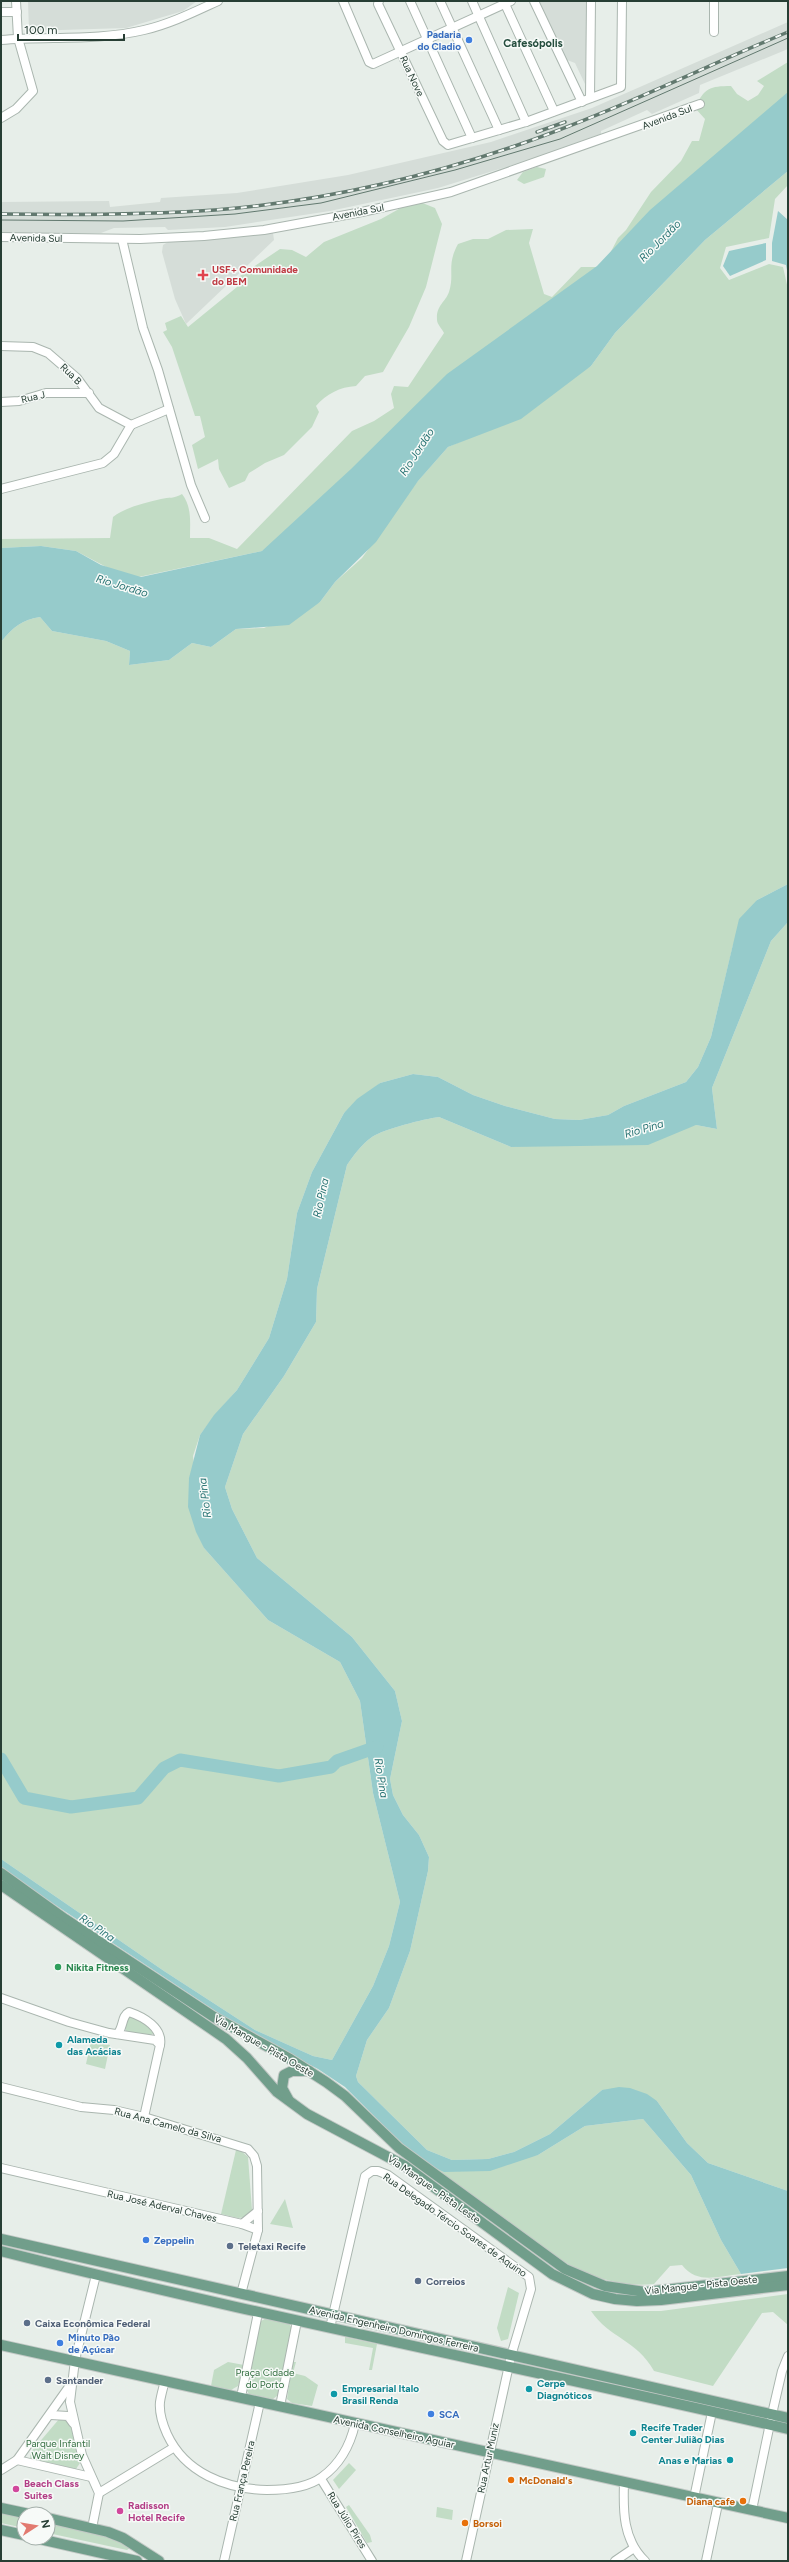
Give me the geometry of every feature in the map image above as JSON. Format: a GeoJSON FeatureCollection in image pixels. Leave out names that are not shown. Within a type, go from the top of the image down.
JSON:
{"type":"FeatureCollection","features":[{"type":"Feature","properties":{"kind":"main road","name":"Via Mangue - Pista Oeste"},"geometry":{"type":"LineString","coordinates":[[1,1873],[65,1919],[214,2017],[309,2071],[345,2096],[399,2148],[565,2269],[605,2286],[625,2290],[654,2291],[788,2276]]}},
{"type":"Feature","properties":{"kind":"main road","name":"Via Mangue - Pista Leste"},"geometry":{"type":"LineString","coordinates":[[1,1885],[226,2039],[289,2101],[325,2126],[375,2149],[405,2166],[552,2274],[593,2294],[615,2299],[661,2300],[788,2285]]}},
{"type":"Feature","properties":{"kind":"main road"},"geometry":{"type":"LineString","coordinates":[[289,2101],[282,2088],[284,2075],[292,2071],[309,2071]]}},
{"type":"Feature","properties":{"kind":"main road","name":"Avenida Engenheiro Domingos Ferreira"},"geometry":{"type":"LineString","coordinates":[[1,2239],[788,2418]]}},
{"type":"Feature","properties":{"kind":"main road","name":"Avenida Engenheiro Domingos Ferreira"},"geometry":{"type":"LineString","coordinates":[[1,2251],[297,2322],[788,2429]]}},
{"type":"Feature","properties":{"kind":"main road","name":"Avenida Conselheiro Aguiar"},"geometry":{"type":"LineString","coordinates":[[1,2344],[241,2397],[355,2424],[788,2518]]}},
{"type":"Feature","properties":{"kind":"main road"},"geometry":{"type":"LineString","coordinates":[[1,2508],[16,2511]]}},
{"type":"Feature","properties":{"kind":"main road"},"geometry":{"type":"LineString","coordinates":[[56,2520],[92,2528],[123,2538],[159,2561]]}},
{"type":"Feature","properties":{"kind":"main road"},"geometry":{"type":"LineString","coordinates":[[1,2530],[16,2534]]}},
{"type":"Feature","properties":{"kind":"main road"},"geometry":{"type":"LineString","coordinates":[[56,2543],[137,2561]]}},
{"type":"Feature","properties":{"kind":"street"},"geometry":{"type":"LineString","coordinates":[[1,118],[16,109],[33,91],[18,38],[16,1]]}},
{"type":"Feature","properties":{"kind":"street"},"geometry":{"type":"LineString","coordinates":[[1,40],[18,38],[89,37],[144,31],[169,23],[218,1]]}},
{"type":"Feature","properties":{"kind":"street"},"geometry":{"type":"LineString","coordinates":[[343,1],[371,64],[401,53],[453,30],[508,3],[554,111]]}},
{"type":"Feature","properties":{"kind":"street"},"geometry":{"type":"LineString","coordinates":[[410,1],[472,138],[526,122],[622,85],[622,1]]}},
{"type":"Feature","properties":{"kind":"street"},"geometry":{"type":"LineString","coordinates":[[440,1],[498,130]]}},
{"type":"Feature","properties":{"kind":"street"},"geometry":{"type":"LineString","coordinates":[[472,1],[526,122]]}},
{"type":"Feature","properties":{"kind":"street"},"geometry":{"type":"LineString","coordinates":[[534,1],[586,100]]}},
{"type":"Feature","properties":{"kind":"street"},"geometry":{"type":"LineString","coordinates":[[586,100],[592,1]]}},
{"type":"Feature","properties":{"kind":"street"},"geometry":{"type":"LineString","coordinates":[[714,1],[714,32]]}},
{"type":"Feature","properties":{"kind":"street","name":"Rua Nove"},"geometry":{"type":"LineString","coordinates":[[379,3],[443,141],[448,145],[472,138]]}},
{"type":"Feature","properties":{"kind":"street"},"geometry":{"type":"LineString","coordinates":[[1,12],[17,12]]}},
{"type":"Feature","properties":{"kind":"street","name":"Avenida Sul"},"geometry":{"type":"LineString","coordinates":[[1,237],[122,239],[204,236],[264,230],[451,192],[700,104]]}},
{"type":"Feature","properties":{"kind":"street"},"geometry":{"type":"LineString","coordinates":[[122,239],[142,328],[158,370],[191,485],[205,518]]}},
{"type":"Feature","properties":{"kind":"street","name":"Rua B"},"geometry":{"type":"LineString","coordinates":[[1,346],[40,348],[77,378],[89,393],[98,408],[131,425]]}},
{"type":"Feature","properties":{"kind":"street","name":"Rua J"},"geometry":{"type":"LineString","coordinates":[[1,402],[19,401],[46,393],[89,393]]}},
{"type":"Feature","properties":{"kind":"street"},"geometry":{"type":"LineString","coordinates":[[1,490],[103,463],[114,454],[131,425],[169,409]]}},
{"type":"Feature","properties":{"kind":"street"},"geometry":{"type":"LineString","coordinates":[[1,1998],[69,2022],[158,2043]]}},
{"type":"Feature","properties":{"kind":"street"},"geometry":{"type":"LineString","coordinates":[[117,2034],[120,2031],[124,2015],[129,2012],[155,2027],[161,2035],[158,2043],[144,2117]]}},
{"type":"Feature","properties":{"kind":"street","name":"Rua Ana Camelo da Silva"},"geometry":{"type":"LineString","coordinates":[[1,2086],[81,2107],[114,2110],[144,2117],[248,2149],[257,2166],[258,2230]]}},
{"type":"Feature","properties":{"kind":"street","name":"Rua José Aderval Chaves"},"geometry":{"type":"LineString","coordinates":[[1,2168],[242,2224],[258,2230]]}},
{"type":"Feature","properties":{"kind":"street","name":"Rua Delegado Tércio Soares de Aquino"},"geometry":{"type":"LineString","coordinates":[[333,2315],[365,2176],[372,2171],[378,2171],[388,2175],[529,2277],[531,2289],[511,2356]]}},
{"type":"Feature","properties":{"kind":"street"},"geometry":{"type":"LineString","coordinates":[[242,2224],[258,2211]]}},
{"type":"Feature","properties":{"kind":"street"},"geometry":{"type":"LineString","coordinates":[[241,2294],[258,2230]]}},
{"type":"Feature","properties":{"kind":"street"},"geometry":{"type":"LineString","coordinates":[[92,2528],[99,2493],[82,2455],[73,2423],[70,2402],[75,2360],[96,2275]]}},
{"type":"Feature","properties":{"kind":"street"},"geometry":{"type":"LineString","coordinates":[[241,2397],[258,2313]]}},
{"type":"Feature","properties":{"kind":"street"},"geometry":{"type":"LineString","coordinates":[[330,2328],[333,2315]]}},
{"type":"Feature","properties":{"kind":"street"},"geometry":{"type":"LineString","coordinates":[[280,2406],[297,2322]]}},
{"type":"Feature","properties":{"kind":"street","name":"Rua Artur Muniz"},"geometry":{"type":"LineString","coordinates":[[466,2561],[511,2356]]}},
{"type":"Feature","properties":{"kind":"street"},"geometry":{"type":"LineString","coordinates":[[752,2510],[769,2425],[782,2371],[788,2356]]}},
{"type":"Feature","properties":{"kind":"street"},"geometry":{"type":"LineString","coordinates":[[165,2381],[160,2403],[163,2424],[173,2448],[184,2461],[199,2472],[218,2481],[240,2488],[280,2490],[308,2484],[321,2479],[343,2456],[351,2442],[355,2424]]}},
{"type":"Feature","properties":{"kind":"street"},"geometry":{"type":"LineString","coordinates":[[1,2470],[17,2460],[51,2415],[72,2383]]}},
{"type":"Feature","properties":{"kind":"street","name":"Rua França Pereira"},"geometry":{"type":"LineString","coordinates":[[224,2561],[260,2402]]}},
{"type":"Feature","properties":{"kind":"street"},"geometry":{"type":"LineString","coordinates":[[694,2498],[712,2412]]}},
{"type":"Feature","properties":{"kind":"street"},"geometry":{"type":"LineString","coordinates":[[51,2415],[68,2416],[73,2423]]}},
{"type":"Feature","properties":{"kind":"street"},"geometry":{"type":"LineString","coordinates":[[99,2493],[173,2448]]}},
{"type":"Feature","properties":{"kind":"street"},"geometry":{"type":"LineString","coordinates":[[17,2460],[91,2477]]}},
{"type":"Feature","properties":{"kind":"street","name":"Rua Júlio Pires"},"geometry":{"type":"LineString","coordinates":[[321,2479],[372,2561]]}},
{"type":"Feature","properties":{"kind":"street"},"geometry":{"type":"LineString","coordinates":[[624,2483],[625,2521],[634,2548],[645,2561]]}},
{"type":"Feature","properties":{"kind":"street"},"geometry":{"type":"LineString","coordinates":[[706,2561],[718,2504]]}},
{"type":"Feature","properties":{"kind":"street"},"geometry":{"type":"LineString","coordinates":[[615,2561],[634,2548]]}},
{"type":"Feature","properties":{"kind":"street"},"geometry":{"type":"LineString","coordinates":[[363,2561],[367,2552]]}},
{"type":"Feature","properties":{"kind":"shaded area"},"geometry":{"type":"Polygon","coordinates":[[[28,1],[197,1],[183,11],[126,28],[29,31],[28,1]]]}},
{"type":"Feature","properties":{"kind":"shaded area"},"geometry":{"type":"Polygon","coordinates":[[[539,1],[587,1],[585,84],[575,63],[567,60],[539,1]]]}},
{"type":"Feature","properties":{"kind":"shaded area"},"geometry":{"type":"Polygon","coordinates":[[[788,22],[788,49],[700,85],[699,93],[652,114],[647,110],[601,131],[601,134],[529,160],[438,188],[330,211],[225,227],[168,230],[165,227],[114,228],[101,233],[1,233],[1,202],[109,201],[110,207],[160,202],[161,198],[237,193],[348,175],[491,142],[592,108],[788,22]]]}},
{"type":"Feature","properties":{"kind":"shaded area","name":"USF+ Comunidade do BEM"},"geometry":{"type":"Polygon","coordinates":[[[273,233],[274,240],[186,324],[175,299],[162,252],[163,245],[168,242],[273,233]]]}},
{"type":"Feature","properties":{"kind":"green space"},"geometry":{"type":"Polygon","coordinates":[[[788,62],[788,103],[778,110],[576,297],[438,396],[367,457],[360,474],[316,521],[262,551],[129,579],[76,551],[41,546],[1,548],[1,539],[110,538],[113,517],[129,508],[182,494],[189,509],[190,538],[209,538],[237,549],[352,431],[374,421],[394,408],[391,394],[394,386],[408,387],[444,333],[438,323],[437,315],[439,307],[449,292],[451,285],[452,258],[458,244],[473,239],[488,239],[506,230],[533,229],[529,243],[544,294],[552,297],[581,267],[603,267],[618,238],[626,230],[651,192],[681,161],[692,141],[699,141],[705,119],[695,108],[701,96],[705,92],[713,88],[731,86],[737,94],[748,101],[758,95],[764,86],[757,81],[788,62]]]}},
{"type":"Feature","properties":{"kind":"green space"},"geometry":{"type":"Polygon","coordinates":[[[537,167],[546,169],[544,177],[524,184],[517,180],[523,172],[537,167]]]}},
{"type":"Feature","properties":{"kind":"green space"},"geometry":{"type":"Polygon","coordinates":[[[788,171],[788,185],[775,199],[769,238],[726,247],[720,268],[729,280],[769,264],[783,267],[788,289],[788,884],[757,900],[733,945],[711,1037],[698,1067],[686,1082],[624,1106],[608,1115],[579,1120],[555,1119],[505,1106],[473,1095],[438,1077],[413,1074],[380,1083],[344,1113],[312,1172],[297,1213],[287,1279],[269,1338],[237,1390],[200,1435],[193,1456],[204,1548],[268,1620],[340,1662],[360,1701],[373,1793],[400,1902],[389,1946],[373,1986],[332,2060],[313,2056],[255,2030],[164,1971],[1,1859],[1,642],[18,625],[28,620],[40,617],[52,631],[106,641],[130,651],[129,665],[169,660],[192,643],[211,647],[236,629],[264,628],[320,602],[335,582],[362,558],[416,483],[448,447],[476,435],[591,366],[615,333],[705,240],[788,171]]]}},
{"type":"Feature","properties":{"kind":"green space"},"geometry":{"type":"Polygon","coordinates":[[[415,200],[435,208],[442,224],[426,287],[409,327],[383,372],[365,376],[356,386],[339,390],[324,398],[316,406],[319,412],[312,427],[284,455],[265,463],[249,473],[245,481],[229,488],[219,469],[218,459],[198,469],[192,445],[205,437],[200,416],[195,416],[172,347],[163,332],[167,330],[165,323],[181,316],[188,327],[237,287],[234,280],[280,249],[292,250],[306,257],[324,242],[381,219],[415,200]]]}},
{"type":"Feature","properties":{"kind":"green space"},"geometry":{"type":"Polygon","coordinates":[[[788,922],[788,2191],[708,2163],[687,2143],[657,2101],[602,2090],[550,2134],[514,2152],[488,2159],[452,2160],[427,2150],[358,2082],[356,2076],[367,2040],[389,2008],[410,1951],[428,1871],[429,1857],[419,1835],[403,1815],[393,1795],[390,1779],[402,1721],[395,1691],[352,1637],[257,1558],[232,1509],[225,1487],[243,1434],[284,1376],[316,1322],[317,1289],[347,1165],[364,1143],[372,1137],[385,1131],[414,1122],[439,1117],[511,1147],[696,1125],[717,1129],[712,1088],[771,941],[788,922]]]}},
{"type":"Feature","properties":{"kind":"green space"},"geometry":{"type":"Polygon","coordinates":[[[130,2016],[153,2027],[154,2033],[149,2036],[126,2031],[125,2022],[130,2016]]]}},
{"type":"Feature","properties":{"kind":"green space"},"geometry":{"type":"Polygon","coordinates":[[[91,2041],[110,2045],[105,2069],[86,2064],[91,2041]]]}},
{"type":"Feature","properties":{"kind":"green space"},"geometry":{"type":"Polygon","coordinates":[[[643,2119],[691,2175],[721,2240],[741,2274],[709,2278],[695,2275],[682,2265],[670,2266],[654,2284],[633,2284],[612,2281],[593,2275],[574,2267],[539,2246],[429,2165],[538,2155],[585,2126],[643,2119]]]}},
{"type":"Feature","properties":{"kind":"green space"},"geometry":{"type":"Polygon","coordinates":[[[236,2150],[240,2150],[248,2157],[252,2210],[247,2217],[238,2218],[221,2214],[236,2150]]]}},
{"type":"Feature","properties":{"kind":"green space"},"geometry":{"type":"Polygon","coordinates":[[[285,2199],[293,2228],[270,2224],[285,2199]]]}},
{"type":"Feature","properties":{"kind":"green space"},"geometry":{"type":"Polygon","coordinates":[[[508,2287],[519,2293],[508,2339],[501,2341],[497,2328],[508,2287]]]}},
{"type":"Feature","properties":{"kind":"green space"},"geometry":{"type":"Polygon","coordinates":[[[788,2294],[788,2325],[773,2312],[762,2313],[713,2386],[654,2371],[640,2352],[606,2327],[591,2311],[661,2311],[788,2294]]]}},
{"type":"Feature","properties":{"kind":"green space","name":"Praça Cidade do Porto"},"geometry":{"type":"Polygon","coordinates":[[[267,2318],[289,2323],[292,2329],[278,2395],[273,2399],[249,2394],[246,2389],[261,2321],[267,2318]]]}},
{"type":"Feature","properties":{"kind":"green space"},"geometry":{"type":"Polygon","coordinates":[[[345,2337],[377,2344],[372,2370],[369,2370],[373,2348],[345,2343],[345,2337]]]}},
{"type":"Feature","properties":{"kind":"green space","name":"Praça Cidade do Porto"},"geometry":{"type":"Polygon","coordinates":[[[228,2362],[244,2365],[238,2386],[231,2390],[211,2386],[214,2370],[228,2362]]]}},
{"type":"Feature","properties":{"kind":"green space","name":"Praça Cidade do Porto"},"geometry":{"type":"Polygon","coordinates":[[[293,2362],[296,2362],[293,2373],[305,2376],[318,2385],[312,2406],[292,2403],[287,2399],[293,2362]]]}},
{"type":"Feature","properties":{"kind":"green space","name":"Parque Infantil Walt Disney"},"geometry":{"type":"Polygon","coordinates":[[[60,2418],[66,2419],[70,2424],[80,2463],[76,2469],[30,2458],[31,2452],[60,2418]]]}},
{"type":"Feature","properties":{"kind":"green space"},"geometry":{"type":"Polygon","coordinates":[[[349,2463],[356,2470],[339,2489],[333,2480],[349,2463]]]}},
{"type":"Feature","properties":{"kind":"green space"},"geometry":{"type":"Polygon","coordinates":[[[349,2505],[370,2535],[372,2542],[367,2543],[346,2507],[349,2505]]]}},
{"type":"Feature","properties":{"kind":"green space"},"geometry":{"type":"Polygon","coordinates":[[[437,2507],[453,2510],[452,2520],[436,2517],[437,2507]]]}},
{"type":"Feature","properties":{"kind":"green space"},"geometry":{"type":"Polygon","coordinates":[[[1,2510],[16,2513],[16,2526],[1,2523],[1,2510]]]}},
{"type":"Feature","properties":{"kind":"green space"},"geometry":{"type":"Polygon","coordinates":[[[56,2522],[107,2533],[130,2548],[127,2550],[56,2535],[56,2522]]]}},
{"type":"Feature","properties":{"kind":"water","name":"Rio Jordão"},"geometry":{"type":"Polygon","coordinates":[[[788,92],[788,171],[705,240],[615,333],[591,366],[521,419],[448,447],[418,481],[376,542],[335,582],[320,602],[289,625],[236,629],[211,647],[192,643],[169,660],[129,665],[130,651],[106,641],[52,631],[40,617],[28,620],[18,625],[1,642],[1,548],[41,546],[76,551],[101,565],[141,577],[262,551],[351,469],[447,374],[597,266],[650,210],[788,92]]]}},
{"type":"Feature","properties":{"kind":"water"},"geometry":{"type":"Polygon","coordinates":[[[778,211],[788,220],[788,276],[786,265],[772,261],[772,243],[778,211]]]}},
{"type":"Feature","properties":{"kind":"water"},"geometry":{"type":"Polygon","coordinates":[[[766,243],[766,260],[730,276],[723,266],[729,251],[766,243]]]}},
{"type":"Feature","properties":{"kind":"water","name":"Rio Pina"},"geometry":{"type":"Polygon","coordinates":[[[788,884],[788,922],[771,941],[712,1088],[717,1129],[696,1125],[648,1145],[511,1147],[439,1117],[414,1122],[385,1131],[372,1137],[361,1147],[347,1165],[317,1289],[316,1322],[284,1376],[243,1434],[225,1487],[232,1509],[257,1558],[352,1637],[395,1691],[402,1721],[390,1779],[393,1795],[403,1815],[419,1835],[429,1857],[428,1871],[410,1951],[389,2008],[367,2040],[356,2076],[358,2082],[427,2150],[452,2160],[488,2159],[514,2152],[550,2134],[602,2090],[619,2087],[630,2088],[647,2094],[657,2101],[687,2143],[708,2163],[788,2191],[788,2268],[741,2274],[721,2240],[691,2175],[643,2119],[585,2126],[538,2155],[490,2171],[444,2172],[429,2165],[400,2142],[345,2087],[318,2069],[250,2034],[1,1869],[1,1859],[164,1971],[255,2030],[313,2056],[332,2060],[373,1986],[389,1946],[400,1902],[373,1793],[360,1701],[340,1662],[268,1620],[204,1548],[196,1532],[188,1507],[189,1478],[200,1435],[214,1415],[237,1390],[269,1338],[287,1279],[297,1213],[312,1172],[344,1113],[357,1099],[380,1083],[413,1074],[438,1077],[473,1095],[505,1106],[555,1119],[579,1120],[608,1115],[624,1106],[686,1082],[698,1067],[711,1037],[739,919],[757,900],[788,884]]]}},
{"type":"Feature","properties":{"kind":"waterway"},"geometry":{"type":"LineString","coordinates":[[1,1759],[24,1798],[71,1807],[138,1798],[164,1768],[180,1760],[279,1776],[331,1767],[337,1761],[377,1747]]}},
{"type":"Feature","properties":{"kind":"tram line"},"geometry":{"type":"LineString","coordinates":[[1,220],[123,221],[235,214],[321,203],[455,170],[560,139],[788,38]]}},
{"type":"Feature","properties":{"kind":"railway"},"geometry":{"type":"LineString","coordinates":[[1,214],[108,214],[215,210],[329,195],[405,179],[479,158],[585,120],[788,32]]}},
{"type":"Feature","properties":{"kind":"railway"},"geometry":{"type":"LineString","coordinates":[[537,132],[565,122]]}},
{"type":"Feature","properties":{"kind":"place","name":"Padaria do Cladio"},"geometry":{"type":"Point","coordinates":[469,40]}},
{"type":"Feature","properties":{"kind":"place","name":"USF+ Comunidade do BEM"},"geometry":{"type":"Point","coordinates":[203,275]}},
{"type":"Feature","properties":{"kind":"place","name":"Nikita Fitness"},"geometry":{"type":"Point","coordinates":[58,1967]}},
{"type":"Feature","properties":{"kind":"place","name":"Alameda das Acácias"},"geometry":{"type":"Point","coordinates":[59,2045]}},
{"type":"Feature","properties":{"kind":"place","name":"Zeppelin"},"geometry":{"type":"Point","coordinates":[146,2240]}},
{"type":"Feature","properties":{"kind":"place","name":"Teletaxi Recife"},"geometry":{"type":"Point","coordinates":[230,2246]}},
{"type":"Feature","properties":{"kind":"place","name":"Correios"},"geometry":{"type":"Point","coordinates":[418,2281]}},
{"type":"Feature","properties":{"kind":"place","name":"Caixa Econômica Federal"},"geometry":{"type":"Point","coordinates":[27,2323]}},
{"type":"Feature","properties":{"kind":"place","name":"Minuto Pão de Açúcar"},"geometry":{"type":"Point","coordinates":[60,2343]}},
{"type":"Feature","properties":{"kind":"place","name":"Santander"},"geometry":{"type":"Point","coordinates":[48,2380]}},
{"type":"Feature","properties":{"kind":"place","name":"Cerpe Diagnóticos"},"geometry":{"type":"Point","coordinates":[529,2389]}},
{"type":"Feature","properties":{"kind":"place","name":"Empresarial Italo Brasil Renda"},"geometry":{"type":"Point","coordinates":[334,2394]}},
{"type":"Feature","properties":{"kind":"place","name":"SCA"},"geometry":{"type":"Point","coordinates":[431,2414]}},
{"type":"Feature","properties":{"kind":"place","name":"Recife Trader Center Julião Dias"},"geometry":{"type":"Point","coordinates":[633,2433]}},
{"type":"Feature","properties":{"kind":"place","name":"Anas e Marias"},"geometry":{"type":"Point","coordinates":[730,2460]}},
{"type":"Feature","properties":{"kind":"place","name":"McDonald's"},"geometry":{"type":"Point","coordinates":[511,2480]}},
{"type":"Feature","properties":{"kind":"place","name":"Beach Class Suites"},"geometry":{"type":"Point","coordinates":[16,2489]}},
{"type":"Feature","properties":{"kind":"place","name":"Diana cafe"},"geometry":{"type":"Point","coordinates":[743,2501]}},
{"type":"Feature","properties":{"kind":"place","name":"Radisson Hotel Recife"},"geometry":{"type":"Point","coordinates":[120,2511]}},
{"type":"Feature","properties":{"kind":"place","name":"Borsoi"},"geometry":{"type":"Point","coordinates":[465,2523]}},
{"type":"Feature","properties":{"kind":"district","name":"Cafesópolis"},"geometry":{"type":"Point","coordinates":[533,43]}}]}
